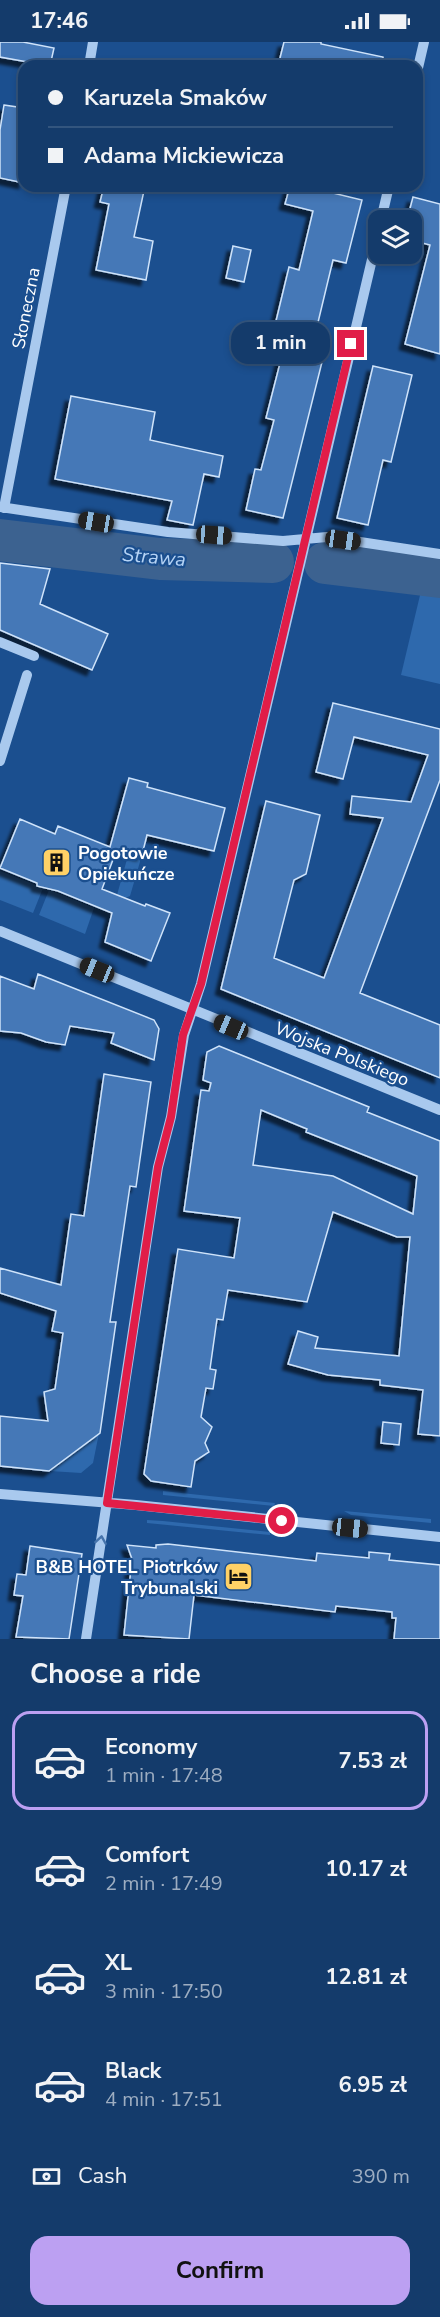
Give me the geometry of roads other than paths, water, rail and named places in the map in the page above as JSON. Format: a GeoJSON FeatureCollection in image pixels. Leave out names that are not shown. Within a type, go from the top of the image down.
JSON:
{"type":"FeatureCollection","features":[{"type":"Feature","properties":{"kind":"street"},"geometry":{"type":"LineString","coordinates":[[90,60],[93,42]]}},
{"type":"Feature","properties":{"kind":"street"},"geometry":{"type":"LineString","coordinates":[[420,60],[424,42]]}},
{"type":"Feature","properties":{"kind":"street","name":"Słoneczna"},"geometry":{"type":"LineString","coordinates":[[2,507],[65,192]]}},
{"type":"Feature","properties":{"kind":"street"},"geometry":{"type":"LineString","coordinates":[[384,210],[388,192]]}},
{"type":"Feature","properties":{"kind":"street"},"geometry":{"type":"LineString","coordinates":[[86,1639],[156,1178],[171,1117],[183,1035],[201,984],[296,571],[371,264]]}},
{"type":"Feature","properties":{"kind":"street"},"geometry":{"type":"LineString","coordinates":[[2,507],[168,532],[283,541],[327,537],[440,554]]}},
{"type":"Feature","properties":{"kind":"street"},"geometry":{"type":"LineString","coordinates":[[0,642],[34,656]]}},
{"type":"Feature","properties":{"kind":"street"},"geometry":{"type":"LineString","coordinates":[[0,761],[5,734],[27,675]]}},
{"type":"Feature","properties":{"kind":"street","name":"Wojska Polskiego"},"geometry":{"type":"LineString","coordinates":[[0,931],[440,1110]]}},
{"type":"Feature","properties":{"kind":"street"},"geometry":{"type":"LineString","coordinates":[[0,1494],[440,1537]]}},
{"type":"Feature","properties":{"kind":"waterway","name":"Strawa"},"geometry":{"type":"LineString","coordinates":[[0,540],[160,559],[273,562]]}},
{"type":"Feature","properties":{"kind":"waterway","name":"Strawa"},"geometry":{"type":"LineString","coordinates":[[325,563],[440,577]]}},
{"type":"Feature","properties":{"kind":"place","name":"Pogotowie Opiekuńcze"},"geometry":{"type":"Point","coordinates":[57,863]}},
{"type":"Feature","properties":{"kind":"place","name":"B&B HOTEL Piotrków Trybunalski"},"geometry":{"type":"Point","coordinates":[239,1577]}}]}
